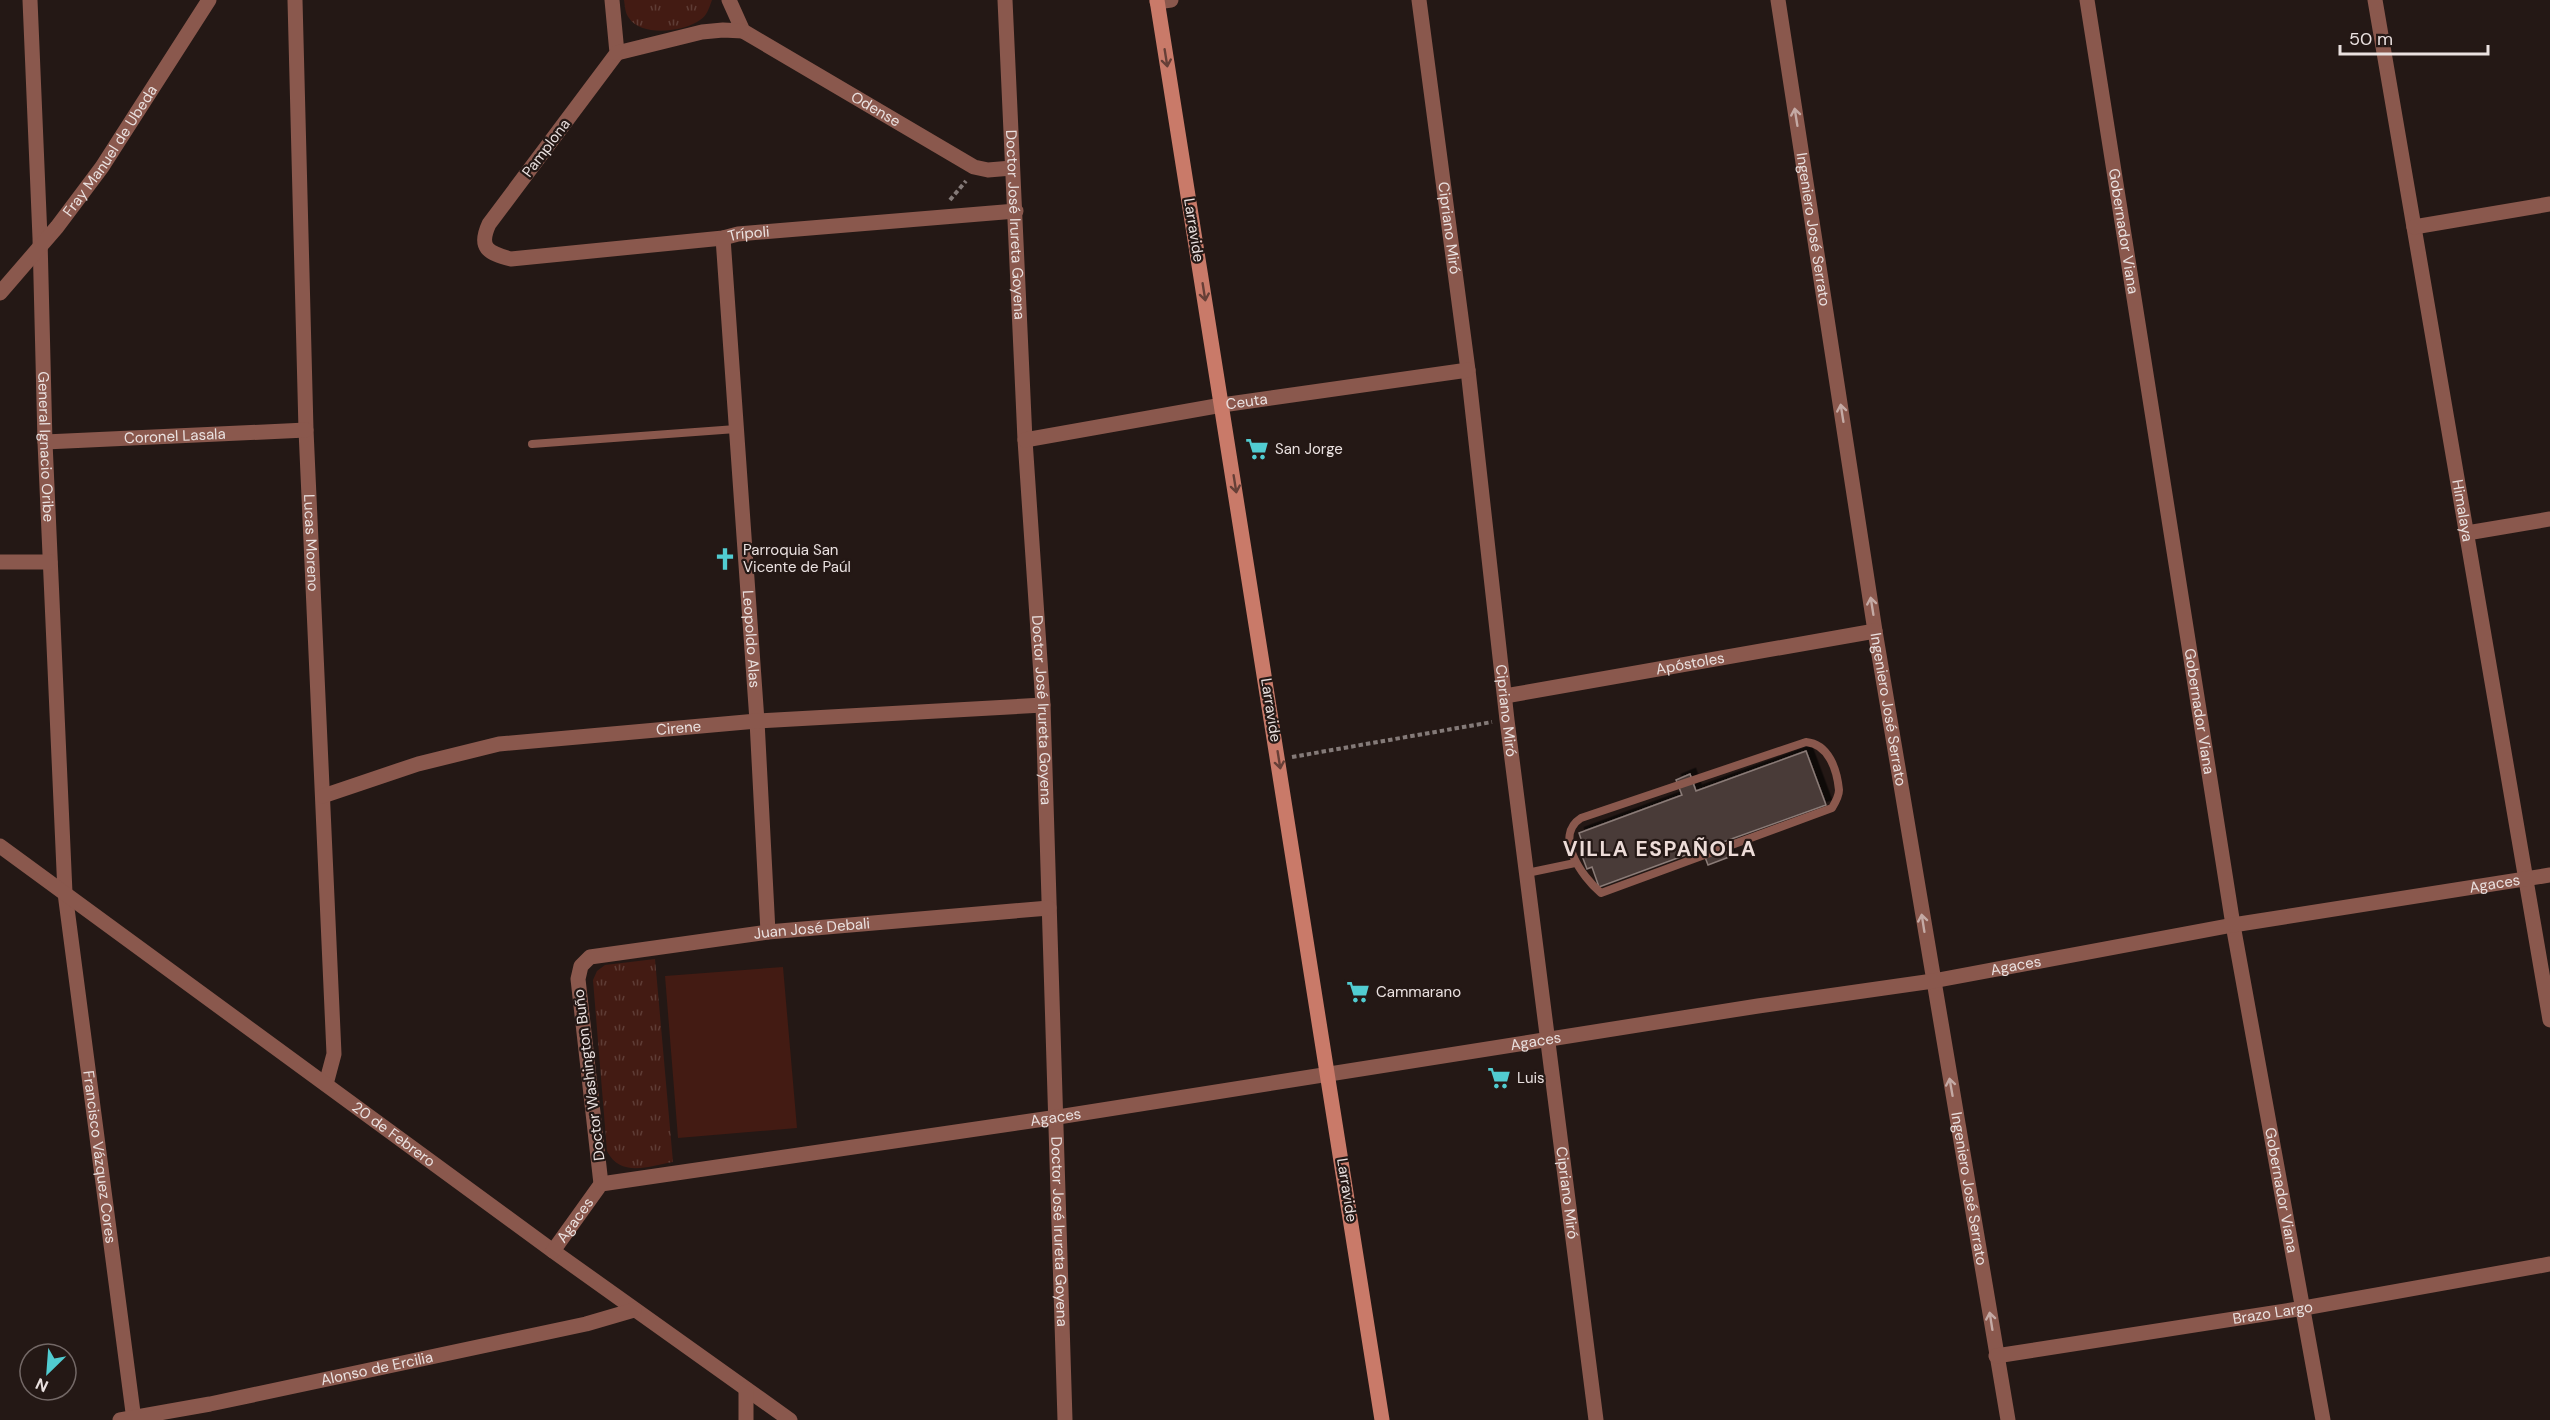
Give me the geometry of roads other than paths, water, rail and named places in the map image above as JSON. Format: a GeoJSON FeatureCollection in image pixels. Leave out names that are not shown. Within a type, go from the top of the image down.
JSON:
{"type":"FeatureCollection","features":[{"type":"Feature","properties":{"kind":"street","name":"General Ignacio Oribe"},"geometry":{"type":"LineString","coordinates":[[30,0],[41,245],[45,442],[65,893]]}},
{"type":"Feature","properties":{"kind":"street","name":"Fray Manuel de Ubeda"},"geometry":{"type":"LineString","coordinates":[[0,293],[57,226],[102,167],[209,0]]}},
{"type":"Feature","properties":{"kind":"street","name":"Lucas Moreno"},"geometry":{"type":"LineString","coordinates":[[295,0],[306,430],[334,1053],[326,1084]]}},
{"type":"Feature","properties":{"kind":"street"},"geometry":{"type":"LineString","coordinates":[[612,0],[617,53],[713,31],[743,31],[729,0]]}},
{"type":"Feature","properties":{"kind":"street","name":"Doctor José Irureta Goyena"},"geometry":{"type":"LineString","coordinates":[[1005,0],[1025,440],[1043,705],[1058,1117],[1065,1420]]}},
{"type":"Feature","properties":{"kind":"street","name":"Cipriano Miró"},"geometry":{"type":"LineString","coordinates":[[1419,0],[1468,370],[1504,696],[1596,1420]]}},
{"type":"Feature","properties":{"kind":"street","name":"Ingeniero José Serrato"},"geometry":{"type":"LineString","coordinates":[[1778,0],[1875,631],[2007,1420]]}},
{"type":"Feature","properties":{"kind":"street","name":"Gobernador Viana"},"geometry":{"type":"LineString","coordinates":[[2087,0],[2233,925],[2323,1420]]}},
{"type":"Feature","properties":{"kind":"street","name":"Himalaya"},"geometry":{"type":"LineString","coordinates":[[2374,0],[2550,1020]]}},
{"type":"Feature","properties":{"kind":"street","name":"Larravide"},"geometry":{"type":"LineString","coordinates":[[1162,1],[1222,405],[1382,1420]]}},
{"type":"Feature","properties":{"kind":"street","name":"Odense"},"geometry":{"type":"LineString","coordinates":[[743,31],[974,167],[988,170],[1012,168]]}},
{"type":"Feature","properties":{"kind":"street","name":"Pamplona"},"geometry":{"type":"LineString","coordinates":[[485,246],[483,238],[489,224],[617,53]]}},
{"type":"Feature","properties":{"kind":"street"},"geometry":{"type":"LineString","coordinates":[[2414,227],[2550,204]]}},
{"type":"Feature","properties":{"kind":"street","name":"Trípoli"},"geometry":{"type":"LineString","coordinates":[[485,246],[495,255],[511,259],[723,238],[738,234],[1016,211]]}},
{"type":"Feature","properties":{"kind":"street","name":"Leopoldo Alas"},"geometry":{"type":"LineString","coordinates":[[723,238],[757,721],[768,932]]}},
{"type":"Feature","properties":{"kind":"street","name":"Ceuta"},"geometry":{"type":"LineString","coordinates":[[1025,440],[1222,405],[1468,370]]}},
{"type":"Feature","properties":{"kind":"street","name":"Coronel Lasala"},"geometry":{"type":"LineString","coordinates":[[45,442],[306,430]]}},
{"type":"Feature","properties":{"kind":"street"},"geometry":{"type":"LineString","coordinates":[[2467,533],[2550,519]]}},
{"type":"Feature","properties":{"kind":"street"},"geometry":{"type":"LineString","coordinates":[[0,562],[50,562]]}},
{"type":"Feature","properties":{"kind":"street","name":"Apóstoles"},"geometry":{"type":"LineString","coordinates":[[1504,696],[1875,631]]}},
{"type":"Feature","properties":{"kind":"street","name":"Cirene"},"geometry":{"type":"LineString","coordinates":[[323,795],[418,764],[499,744],[757,721],[1043,705]]}},
{"type":"Feature","properties":{"kind":"street","name":"20 de Febrero"},"geometry":{"type":"LineString","coordinates":[[0,846],[634,1310],[790,1420]]}},
{"type":"Feature","properties":{"kind":"street","name":"Agaces"},"geometry":{"type":"LineString","coordinates":[[553,1251],[601,1184],[1058,1117],[1546,1039],[1933,981],[2233,925],[2550,875]]}},
{"type":"Feature","properties":{"kind":"street","name":"Francisco Vázquez Cores"},"geometry":{"type":"LineString","coordinates":[[65,893],[129,1419]]}},
{"type":"Feature","properties":{"kind":"street","name":"Juan José Debali"},"geometry":{"type":"LineString","coordinates":[[581,966],[590,957],[768,932],[1049,908]]}},
{"type":"Feature","properties":{"kind":"street","name":"Doctor Washington Buño"},"geometry":{"type":"LineString","coordinates":[[581,966],[578,979],[601,1184]]}},
{"type":"Feature","properties":{"kind":"street","name":"Brazo Largo"},"geometry":{"type":"LineString","coordinates":[[1996,1356],[2304,1308],[2550,1264]]}},
{"type":"Feature","properties":{"kind":"street","name":"Alonso de Ercilia"},"geometry":{"type":"LineString","coordinates":[[129,1419],[586,1324],[634,1310]]}},
{"type":"Feature","properties":{"kind":"street"},"geometry":{"type":"LineString","coordinates":[[746,1389],[746,1420]]}},
{"type":"Feature","properties":{"kind":"lane"},"geometry":{"type":"LineString","coordinates":[[532,444],[736,429]]}},
{"type":"Feature","properties":{"kind":"lane"},"geometry":{"type":"LineString","coordinates":[[1806,742],[1823,748],[1830,756],[1839,792],[1832,808],[1601,892],[1593,886],[1575,863],[1569,832],[1572,824],[1581,818],[1806,742]]}},
{"type":"Feature","properties":{"kind":"lane"},"geometry":{"type":"LineString","coordinates":[[1527,873],[1575,863]]}},
{"type":"Feature","properties":{"kind":"place","name":"San Jorge"},"geometry":{"type":"Point","coordinates":[1257,449]}},
{"type":"Feature","properties":{"kind":"place","name":"Parroquia San Vicente de Paúl"},"geometry":{"type":"Point","coordinates":[725,559]}},
{"type":"Feature","properties":{"kind":"place","name":"Cammarano"},"geometry":{"type":"Point","coordinates":[1358,992]}},
{"type":"Feature","properties":{"kind":"place","name":"Luis"},"geometry":{"type":"Point","coordinates":[1499,1078]}},
{"type":"Feature","properties":{"kind":"district","name":"VILLA ESPAÑOLA"},"geometry":{"type":"Point","coordinates":[1660,849]}}]}
